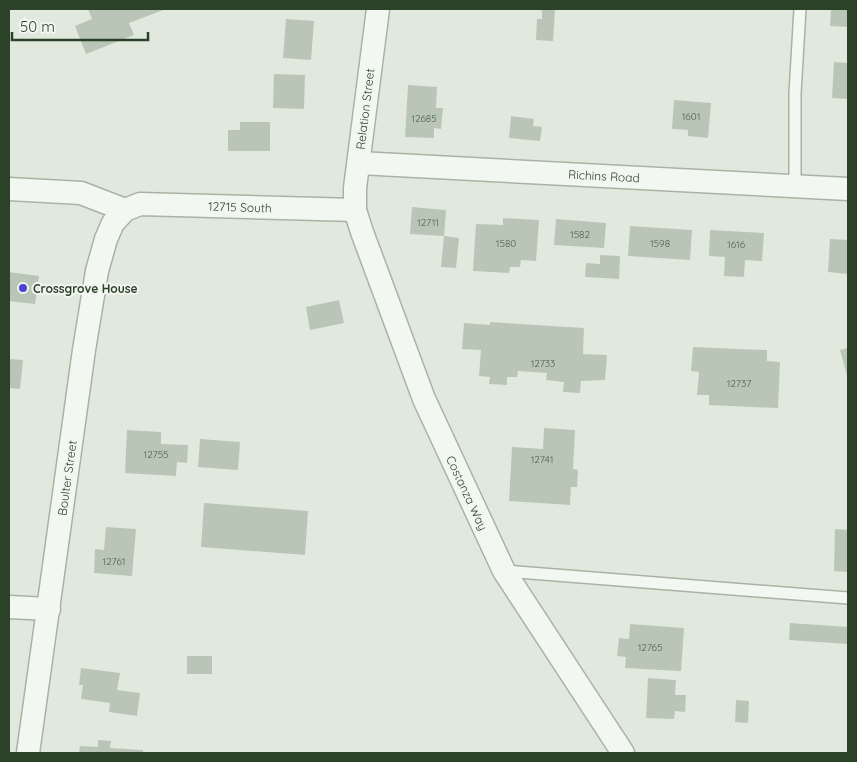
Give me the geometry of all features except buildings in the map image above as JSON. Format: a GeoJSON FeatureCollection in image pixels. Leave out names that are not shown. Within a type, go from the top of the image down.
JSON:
{"type":"FeatureCollection","features":[{"type":"Feature","properties":{"kind":"street","name":"Relation Street"},"geometry":{"type":"LineString","coordinates":[[356,210],[359,163],[378,9]]}},
{"type":"Feature","properties":{"kind":"street","name":"Richins Road"},"geometry":{"type":"LineString","coordinates":[[359,163],[848,189]]}},
{"type":"Feature","properties":{"kind":"street"},"geometry":{"type":"LineString","coordinates":[[9,189],[81,193],[125,210]]}},
{"type":"Feature","properties":{"kind":"street","name":"12715 South"},"geometry":{"type":"LineString","coordinates":[[125,210],[140,204],[154,204],[356,210]]}},
{"type":"Feature","properties":{"kind":"street","name":"Boulter Street"},"geometry":{"type":"LineString","coordinates":[[28,753],[84,350],[97,271],[106,239],[113,223],[125,210]]}},
{"type":"Feature","properties":{"kind":"street","name":"Costanza Way"},"geometry":{"type":"LineString","coordinates":[[356,210],[424,399],[504,571],[623,753]]}},
{"type":"Feature","properties":{"kind":"street"},"geometry":{"type":"LineString","coordinates":[[9,606],[49,609]]}},
{"type":"Feature","properties":{"kind":"lane"},"geometry":{"type":"LineString","coordinates":[[794,186],[800,9]]}},
{"type":"Feature","properties":{"kind":"lane"},"geometry":{"type":"LineString","coordinates":[[504,571],[848,598]]}},
{"type":"Feature","properties":{"kind":"place","name":"Crossgrove House"},"geometry":{"type":"Point","coordinates":[23,288]}}]}
